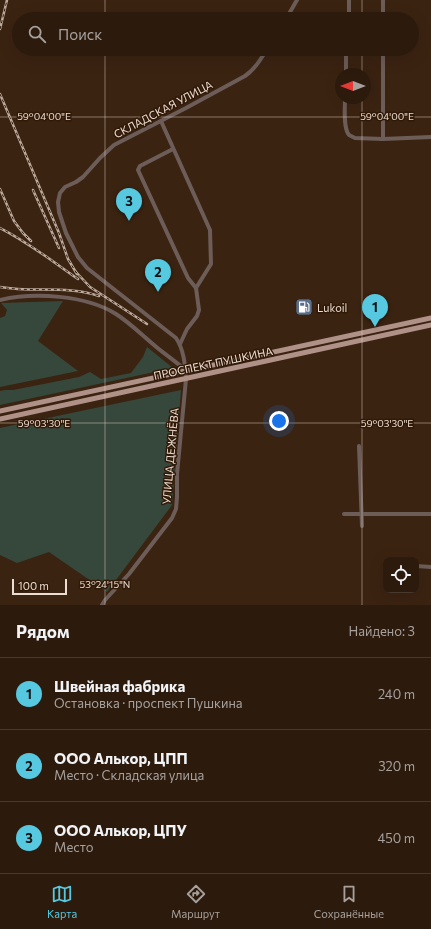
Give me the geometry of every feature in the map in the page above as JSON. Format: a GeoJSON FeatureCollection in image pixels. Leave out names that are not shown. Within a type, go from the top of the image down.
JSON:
{"type":"FeatureCollection","features":[{"type":"Feature","properties":{"kind":"main road","name":"ПРОСПЕКТ ПУШКИНА"},"geometry":{"type":"LineString","coordinates":[[0,411],[431,318]]}},
{"type":"Feature","properties":{"kind":"main road","name":"ПРОСПЕКТ ПУШКИНА"},"geometry":{"type":"LineString","coordinates":[[0,419],[431,325]]}},
{"type":"Feature","properties":{"kind":"street"},"geometry":{"type":"LineString","coordinates":[[290,12],[297,0]]}},
{"type":"Feature","properties":{"kind":"street"},"geometry":{"type":"LineString","coordinates":[[349,0],[349,12]]}},
{"type":"Feature","properties":{"kind":"street"},"geometry":{"type":"LineString","coordinates":[[383,0],[383,12]]}},
{"type":"Feature","properties":{"kind":"street","name":"СКЛАДСКАЯ УЛИЦА"},"geometry":{"type":"LineString","coordinates":[[180,344],[176,338],[87,268],[78,257],[66,233],[58,212],[60,193],[65,187],[83,177],[114,145],[245,76],[256,66],[263,56]]}},
{"type":"Feature","properties":{"kind":"street"},"geometry":{"type":"LineString","coordinates":[[346,56],[346,68]]}},
{"type":"Feature","properties":{"kind":"street"},"geometry":{"type":"LineString","coordinates":[[383,56],[383,139]]}},
{"type":"Feature","properties":{"kind":"street"},"geometry":{"type":"LineString","coordinates":[[345,104],[345,121],[347,129],[349,134],[355,138],[383,139],[431,137]]}},
{"type":"Feature","properties":{"kind":"street"},"geometry":{"type":"LineString","coordinates":[[161,121],[210,230],[211,264],[196,288]]}},
{"type":"Feature","properties":{"kind":"street"},"geometry":{"type":"LineString","coordinates":[[173,149],[140,166],[138,170],[188,278],[196,288],[199,310],[197,316],[187,329],[180,344],[183,353],[185,371]]}},
{"type":"Feature","properties":{"kind":"street"},"geometry":{"type":"LineString","coordinates":[[0,300],[21,297],[61,297],[93,304],[116,314],[181,366],[185,371]]}},
{"type":"Feature","properties":{"kind":"street","name":"УЛИЦА ДЕЖНЁВА"},"geometry":{"type":"LineString","coordinates":[[102,605],[129,574],[172,518],[176,509],[177,474],[186,379],[185,371]]}},
{"type":"Feature","properties":{"kind":"street"},"geometry":{"type":"LineString","coordinates":[[360,446],[362,526]]}},
{"type":"Feature","properties":{"kind":"street"},"geometry":{"type":"LineString","coordinates":[[344,514],[431,514]]}},
{"type":"Feature","properties":{"kind":"street"},"geometry":{"type":"LineString","coordinates":[[419,566],[431,566]]}},
{"type":"Feature","properties":{"kind":"green space"},"geometry":{"type":"Polygon","coordinates":[[[63,301],[38,341],[78,371],[0,387],[0,318],[5,316],[7,310],[1,303],[63,301]]]}},
{"type":"Feature","properties":{"kind":"green space"},"geometry":{"type":"Polygon","coordinates":[[[147,347],[173,368],[0,405],[0,391],[13,390],[79,377],[90,372],[101,379],[131,373],[143,357],[147,347]]]}},
{"type":"Feature","properties":{"kind":"green space"},"geometry":{"type":"Polygon","coordinates":[[[181,390],[172,505],[107,592],[49,552],[17,563],[0,555],[0,428],[181,390]]]}},
{"type":"Feature","properties":{"kind":"railway"},"geometry":{"type":"LineString","coordinates":[[0,29],[7,0]]}},
{"type":"Feature","properties":{"kind":"railway"},"geometry":{"type":"LineString","coordinates":[[0,94],[59,233],[68,259],[77,274]]}},
{"type":"Feature","properties":{"kind":"railway"},"geometry":{"type":"LineString","coordinates":[[0,189],[14,221],[31,241]]}},
{"type":"Feature","properties":{"kind":"railway"},"geometry":{"type":"LineString","coordinates":[[33,190],[59,248]]}},
{"type":"Feature","properties":{"kind":"railway"},"geometry":{"type":"LineString","coordinates":[[0,228],[30,246],[78,279]]}},
{"type":"Feature","properties":{"kind":"railway"},"geometry":{"type":"LineString","coordinates":[[75,271],[90,287],[147,324]]}},
{"type":"Feature","properties":{"kind":"railway"},"geometry":{"type":"LineString","coordinates":[[0,287],[12,289],[75,291],[99,296]]}},
{"type":"Feature","properties":{"kind":"place","name":"ООО Алькор, ЦПУ"},"geometry":{"type":"Point","coordinates":[129,221]}},
{"type":"Feature","properties":{"kind":"place","name":"ООО Алькор, ЦПП"},"geometry":{"type":"Point","coordinates":[158,292]}},
{"type":"Feature","properties":{"kind":"place","name":"Lukoil"},"geometry":{"type":"Point","coordinates":[304,307]}},
{"type":"Feature","properties":{"kind":"place","name":"Швейная фабрика"},"geometry":{"type":"Point","coordinates":[375,327]}}]}
